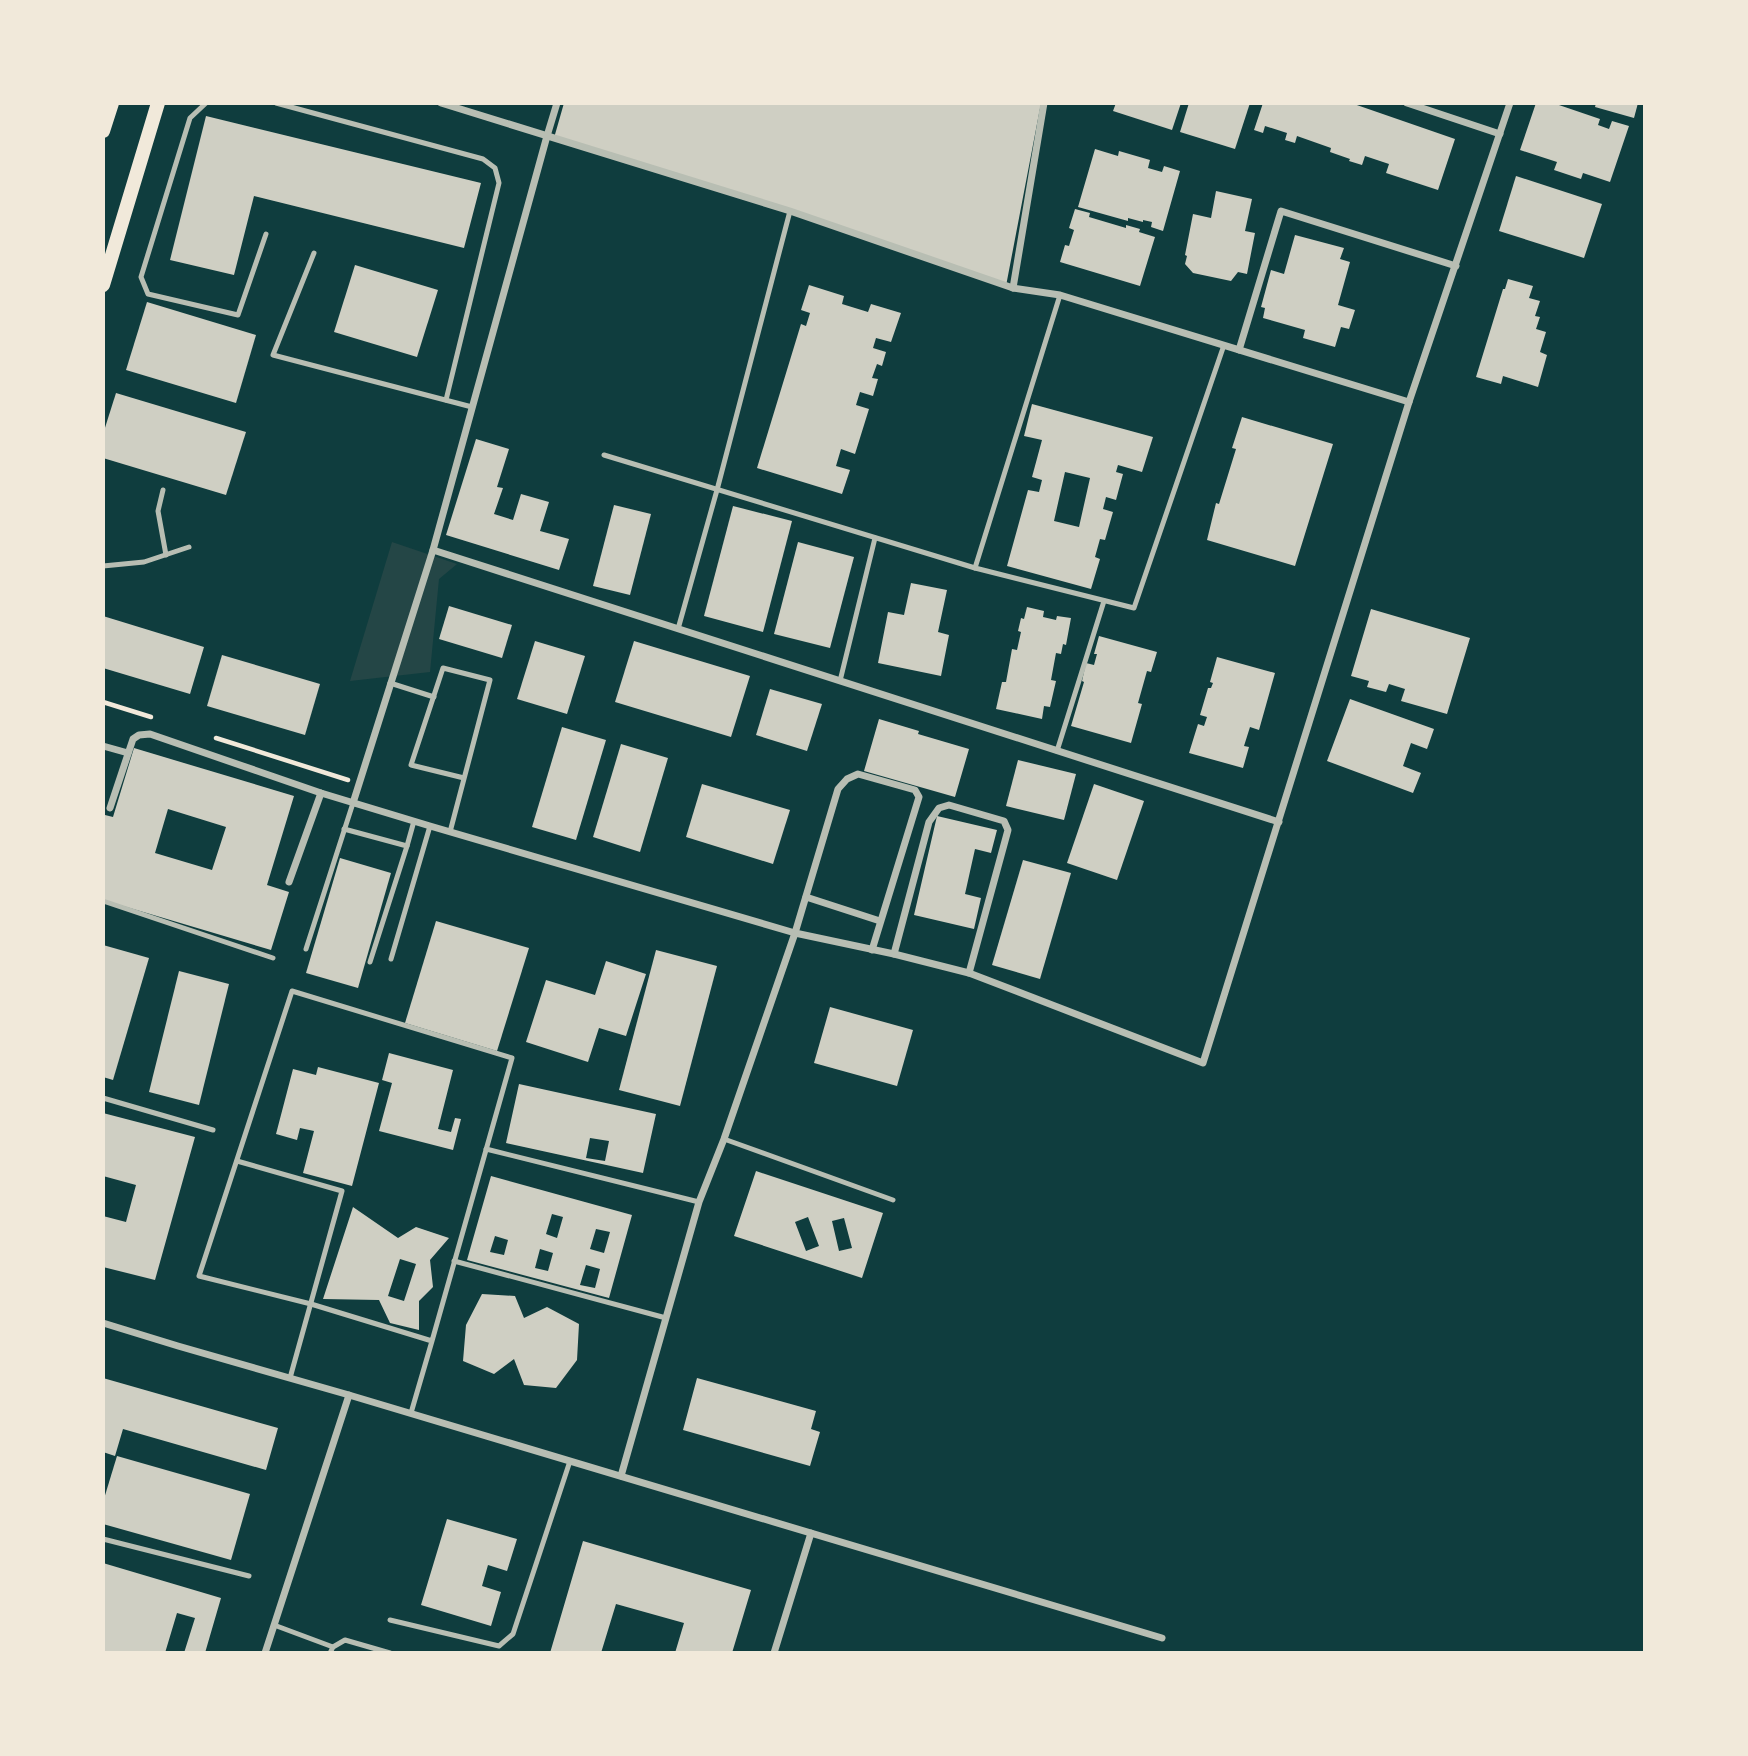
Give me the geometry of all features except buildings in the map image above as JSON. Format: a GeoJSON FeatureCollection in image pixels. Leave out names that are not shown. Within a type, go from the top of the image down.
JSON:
{"type":"FeatureCollection","features":[{"type":"Feature","properties":{"kind":"main road"},"geometry":{"type":"LineString","coordinates":[[103,131],[112,103]]}},
{"type":"Feature","properties":{"kind":"main road"},"geometry":{"type":"LineString","coordinates":[[103,285],[158,103]]}},
{"type":"Feature","properties":{"kind":"street"},"geometry":{"type":"LineString","coordinates":[[441,103],[790,211],[1013,288],[1060,295],[1409,402]]}},
{"type":"Feature","properties":{"kind":"street"},"geometry":{"type":"LineString","coordinates":[[352,803],[433,550],[557,103]]}},
{"type":"Feature","properties":{"kind":"street"},"geometry":{"type":"LineString","coordinates":[[1013,288],[1044,103]]}},
{"type":"Feature","properties":{"kind":"street"},"geometry":{"type":"LineString","coordinates":[[1407,103],[1500,134]]}},
{"type":"Feature","properties":{"kind":"street"},"geometry":{"type":"LineString","coordinates":[[110,808],[133,738],[150,734],[352,803],[795,933],[969,973],[1203,1063],[1409,402],[1510,103]]}},
{"type":"Feature","properties":{"kind":"street"},"geometry":{"type":"LineString","coordinates":[[1239,350],[1280,211],[1456,266]]}},
{"type":"Feature","properties":{"kind":"street"},"geometry":{"type":"LineString","coordinates":[[433,550],[1279,822]]}},
{"type":"Feature","properties":{"kind":"street"},"geometry":{"type":"LineString","coordinates":[[103,746],[128,753]]}},
{"type":"Feature","properties":{"kind":"street"},"geometry":{"type":"LineString","coordinates":[[621,1476],[699,1202],[724,1139],[795,933],[838,789],[847,779],[858,774],[915,790],[919,797],[872,950]]}},
{"type":"Feature","properties":{"kind":"street"},"geometry":{"type":"LineString","coordinates":[[289,882],[321,793]]}},
{"type":"Feature","properties":{"kind":"street"},"geometry":{"type":"LineString","coordinates":[[894,954],[929,822],[939,808],[948,805],[1004,821],[1009,830],[969,973]]}},
{"type":"Feature","properties":{"kind":"street"},"geometry":{"type":"LineString","coordinates":[[806,897],[880,921]]}},
{"type":"Feature","properties":{"kind":"street"},"geometry":{"type":"LineString","coordinates":[[103,1324],[411,1413],[1162,1638]]}},
{"type":"Feature","properties":{"kind":"street"},"geometry":{"type":"LineString","coordinates":[[265,1653],[349,1395]]}},
{"type":"Feature","properties":{"kind":"street"},"geometry":{"type":"LineString","coordinates":[[775,1653],[811,1533]]}},
{"type":"Feature","properties":{"kind":"lane"},"geometry":{"type":"LineString","coordinates":[[206,103],[190,118],[141,277],[148,294],[238,315],[266,234]]}},
{"type":"Feature","properties":{"kind":"lane"},"geometry":{"type":"LineString","coordinates":[[276,103],[483,159],[495,168],[499,183],[446,400]]}},
{"type":"Feature","properties":{"kind":"lane"},"geometry":{"type":"LineString","coordinates":[[678,629],[790,211]]}},
{"type":"Feature","properties":{"kind":"lane"},"geometry":{"type":"LineString","coordinates":[[314,253],[273,355],[472,407]]}},
{"type":"Feature","properties":{"kind":"lane"},"geometry":{"type":"LineString","coordinates":[[975,568],[1060,295]]}},
{"type":"Feature","properties":{"kind":"lane"},"geometry":{"type":"LineString","coordinates":[[604,455],[975,568],[1134,608],[1224,345]]}},
{"type":"Feature","properties":{"kind":"lane"},"geometry":{"type":"LineString","coordinates":[[163,490],[158,511],[166,555]]}},
{"type":"Feature","properties":{"kind":"lane"},"geometry":{"type":"LineString","coordinates":[[840,681],[875,538]]}},
{"type":"Feature","properties":{"kind":"lane"},"geometry":{"type":"LineString","coordinates":[[103,566],[145,562],[189,547]]}},
{"type":"Feature","properties":{"kind":"lane"},"geometry":{"type":"LineString","coordinates":[[1058,751],[1104,601]]}},
{"type":"Feature","properties":{"kind":"lane"},"geometry":{"type":"LineString","coordinates":[[450,832],[490,680],[443,668],[411,765],[464,778]]}},
{"type":"Feature","properties":{"kind":"lane"},"geometry":{"type":"LineString","coordinates":[[390,683],[434,696]]}},
{"type":"Feature","properties":{"kind":"lane"},"geometry":{"type":"LineString","coordinates":[[306,948],[352,803]]}},
{"type":"Feature","properties":{"kind":"lane"},"geometry":{"type":"LineString","coordinates":[[370,962],[414,821]]}},
{"type":"Feature","properties":{"kind":"lane"},"geometry":{"type":"LineString","coordinates":[[391,959],[429,826]]}},
{"type":"Feature","properties":{"kind":"lane"},"geometry":{"type":"LineString","coordinates":[[344,829],[407,846]]}},
{"type":"Feature","properties":{"kind":"lane"},"geometry":{"type":"LineString","coordinates":[[103,901],[273,958]]}},
{"type":"Feature","properties":{"kind":"lane"},"geometry":{"type":"LineString","coordinates":[[411,1413],[432,1341],[512,1058],[292,991],[200,1276],[311,1304],[432,1341]]}},
{"type":"Feature","properties":{"kind":"lane"},"geometry":{"type":"LineString","coordinates":[[103,1098],[213,1130]]}},
{"type":"Feature","properties":{"kind":"lane"},"geometry":{"type":"LineString","coordinates":[[724,1139],[893,1200]]}},
{"type":"Feature","properties":{"kind":"lane"},"geometry":{"type":"LineString","coordinates":[[486,1149],[699,1202]]}},
{"type":"Feature","properties":{"kind":"lane"},"geometry":{"type":"LineString","coordinates":[[237,1161],[342,1191],[290,1378]]}},
{"type":"Feature","properties":{"kind":"lane"},"geometry":{"type":"LineString","coordinates":[[454,1261],[666,1318]]}},
{"type":"Feature","properties":{"kind":"lane"},"geometry":{"type":"LineString","coordinates":[[390,1620],[499,1646],[513,1634],[570,1461]]}},
{"type":"Feature","properties":{"kind":"lane"},"geometry":{"type":"LineString","coordinates":[[103,1539],[248,1576]]}},
{"type":"Feature","properties":{"kind":"lane"},"geometry":{"type":"LineString","coordinates":[[274,1625],[331,1650],[345,1640],[390,1653]]}},
{"type":"Feature","properties":{"kind":"path"},"geometry":{"type":"LineString","coordinates":[[103,702],[155,718]]}},
{"type":"Feature","properties":{"kind":"path"},"geometry":{"type":"LineString","coordinates":[[207,735],[358,783]]}},
{"type":"Feature","properties":{"kind":"shaded area"},"geometry":{"type":"Polygon","coordinates":[[[392,542],[457,564],[439,579],[430,672],[350,681],[392,542]]]}}]}
